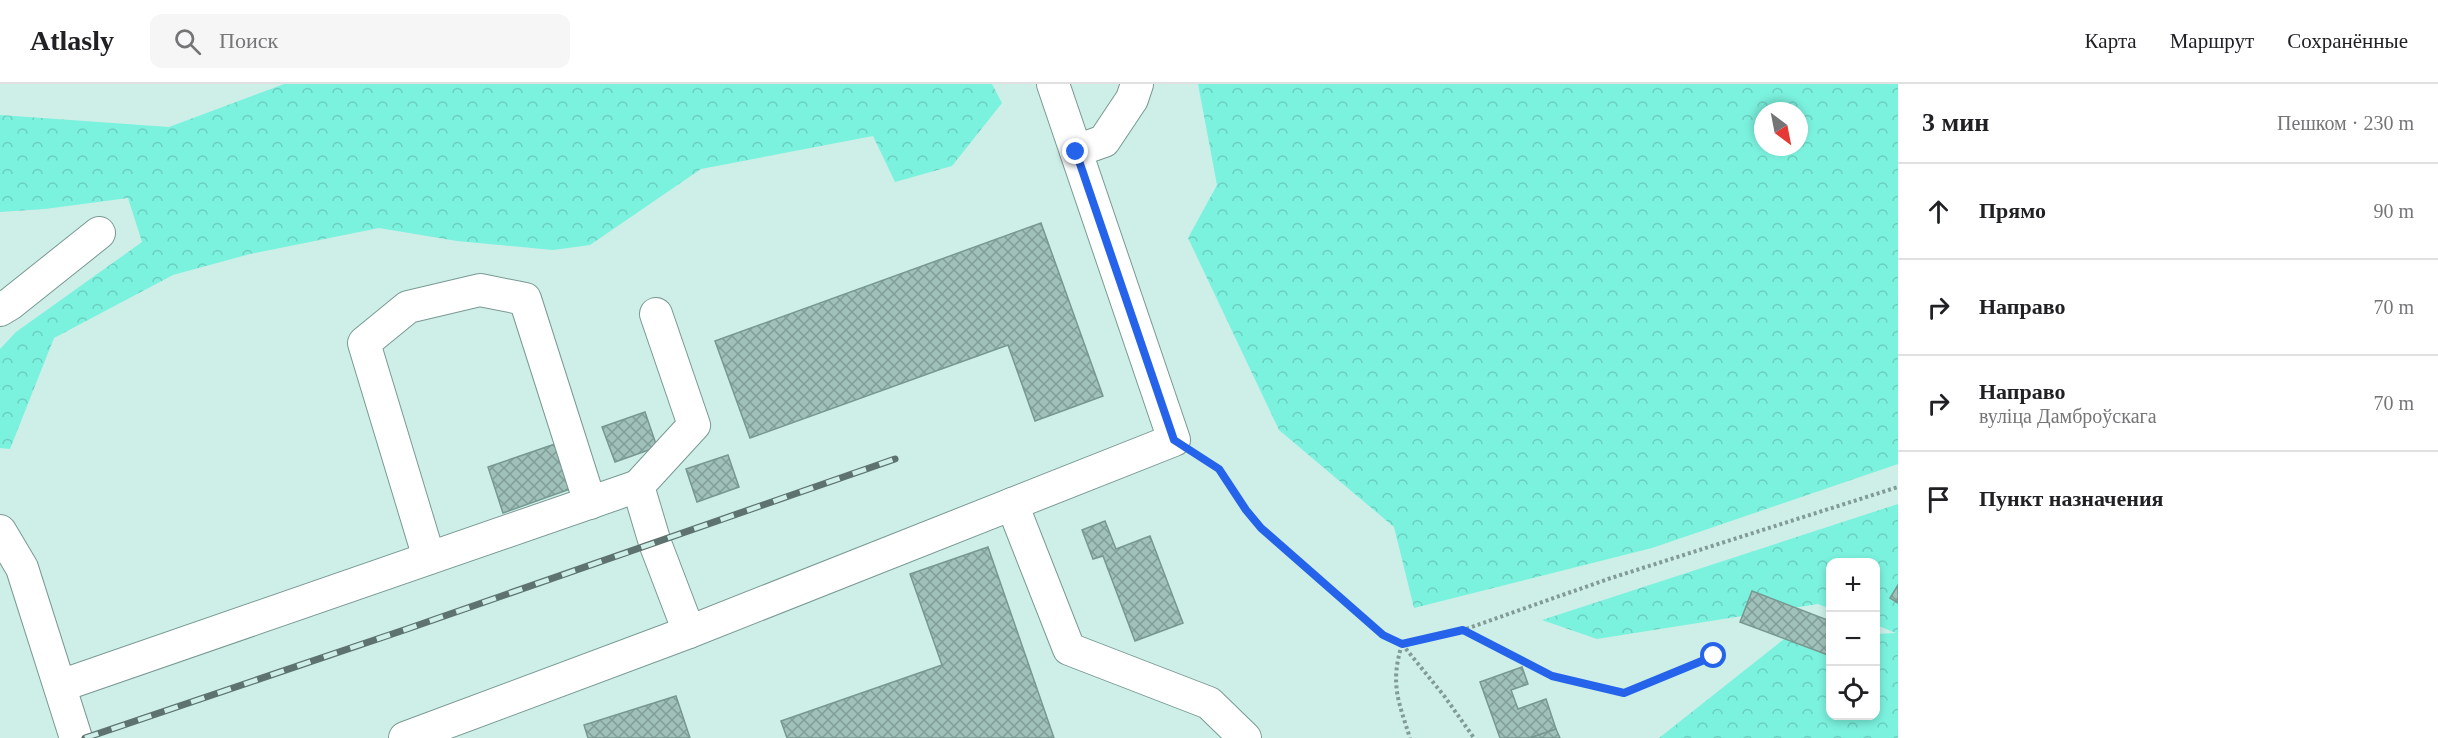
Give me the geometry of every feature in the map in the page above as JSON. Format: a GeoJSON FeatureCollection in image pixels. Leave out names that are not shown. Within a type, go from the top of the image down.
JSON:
{"type":"FeatureCollection","features":[{"type":"Feature","properties":{"kind":"street"},"geometry":{"type":"LineString","coordinates":[[405,738],[689,632],[1174,440],[1053,84]]}},
{"type":"Feature","properties":{"kind":"street"},"geometry":{"type":"LineString","coordinates":[[1076,152],[1104,141],[1132,99],[1137,84]]}},
{"type":"Feature","properties":{"kind":"street"},"geometry":{"type":"LineString","coordinates":[[0,310],[99,233]]}},
{"type":"Feature","properties":{"kind":"street"},"geometry":{"type":"LineString","coordinates":[[429,558],[364,343],[408,307],[480,290],[525,299],[590,503]]}},
{"type":"Feature","properties":{"kind":"street"},"geometry":{"type":"LineString","coordinates":[[60,686],[638,486],[694,425],[656,314]]}},
{"type":"Feature","properties":{"kind":"street"},"geometry":{"type":"LineString","coordinates":[[638,486],[655,543],[689,632]]}},
{"type":"Feature","properties":{"kind":"street"},"geometry":{"type":"LineString","coordinates":[[1012,504],[1069,649],[1209,703],[1245,738]]}},
{"type":"Feature","properties":{"kind":"street"},"geometry":{"type":"LineString","coordinates":[[0,531],[22,568],[76,738]]}},
{"type":"Feature","properties":{"kind":"path"},"geometry":{"type":"LineString","coordinates":[[1174,440],[1219,469],[1261,528],[1383,635],[1402,644],[1446,697],[1474,738]]}},
{"type":"Feature","properties":{"kind":"path"},"geometry":{"type":"LineString","coordinates":[[1402,644],[1463,630],[1608,579],[1898,487]]}},
{"type":"Feature","properties":{"kind":"path"},"geometry":{"type":"LineString","coordinates":[[1463,630],[1552,676],[1624,693],[1714,656]]}},
{"type":"Feature","properties":{"kind":"path"},"geometry":{"type":"LineString","coordinates":[[1402,644],[1395,667],[1396,693],[1410,738]]}},
{"type":"Feature","properties":{"kind":"green space"},"geometry":{"type":"Polygon","coordinates":[[[284,84],[992,84],[1002,103],[952,166],[895,182],[873,136],[701,169],[590,245],[553,250],[457,241],[379,228],[250,254],[173,275],[54,338],[10,449],[0,448],[0,349],[16,332],[142,242],[128,198],[45,209],[0,212],[0,115],[169,127],[284,84]]]}},
{"type":"Feature","properties":{"kind":"green space"},"geometry":{"type":"Polygon","coordinates":[[[1198,84],[1898,84],[1898,464],[1652,548],[1414,608],[1394,527],[1279,430],[1188,238],[1217,185],[1198,84]]]}},
{"type":"Feature","properties":{"kind":"green space"},"geometry":{"type":"Polygon","coordinates":[[[1898,504],[1898,738],[1659,738],[1784,639],[1826,637],[1826,720],[1880,720],[1880,634],[1896,633],[1880,627],[1880,558],[1826,558],[1826,607],[1818,604],[1597,639],[1542,620],[1898,504]]]}},
{"type":"Feature","properties":{"kind":"building"},"geometry":{"type":"Polygon","coordinates":[[[1041,223],[1103,396],[1035,421],[1008,345],[750,438],[715,341],[1041,223]]]}},
{"type":"Feature","properties":{"kind":"building"},"geometry":{"type":"Polygon","coordinates":[[[645,412],[657,447],[615,462],[602,427],[645,412]]]}},
{"type":"Feature","properties":{"kind":"building"},"geometry":{"type":"Polygon","coordinates":[[[555,444],[570,489],[503,513],[488,467],[555,444]]]}},
{"type":"Feature","properties":{"kind":"building"},"geometry":{"type":"Polygon","coordinates":[[[728,455],[739,487],[697,502],[686,469],[728,455]]]}},
{"type":"Feature","properties":{"kind":"building"},"geometry":{"type":"Polygon","coordinates":[[[1105,521],[1116,549],[1150,536],[1183,623],[1135,641],[1103,556],[1093,559],[1082,530],[1105,521]]]}},
{"type":"Feature","properties":{"kind":"building"},"geometry":{"type":"Polygon","coordinates":[[[988,547],[1054,738],[787,738],[781,721],[942,665],[910,574],[988,547]]]}},
{"type":"Feature","properties":{"kind":"building"},"geometry":{"type":"Polygon","coordinates":[[[1898,585],[1898,603],[1890,598],[1898,585]]]}},
{"type":"Feature","properties":{"kind":"building"},"geometry":{"type":"Polygon","coordinates":[[[1752,591],[1826,619],[1826,654],[1740,622],[1752,591]]]}},
{"type":"Feature","properties":{"kind":"building"},"geometry":{"type":"Polygon","coordinates":[[[1522,667],[1528,684],[1511,690],[1518,709],[1546,699],[1556,729],[1530,738],[1500,738],[1480,682],[1522,667]]]}},
{"type":"Feature","properties":{"kind":"building"},"geometry":{"type":"Polygon","coordinates":[[[676,696],[690,738],[588,738],[584,725],[676,696]]]}},
{"type":"Feature","properties":{"kind":"building"},"geometry":{"type":"Polygon","coordinates":[[[1556,729],[1560,738],[1530,738],[1556,729]]]}},
{"type":"Feature","properties":{"kind":"railway"},"geometry":{"type":"LineString","coordinates":[[85,738],[407,629],[895,459]]}},
{"type":"Feature","properties":{"kind":"route"},"geometry":{"type":"LineString","coordinates":[[1076,152],[1174,440],[1219,469],[1261,528],[1383,635],[1402,644],[1463,630],[1552,676],[1624,693],[1714,656]]}}]}
